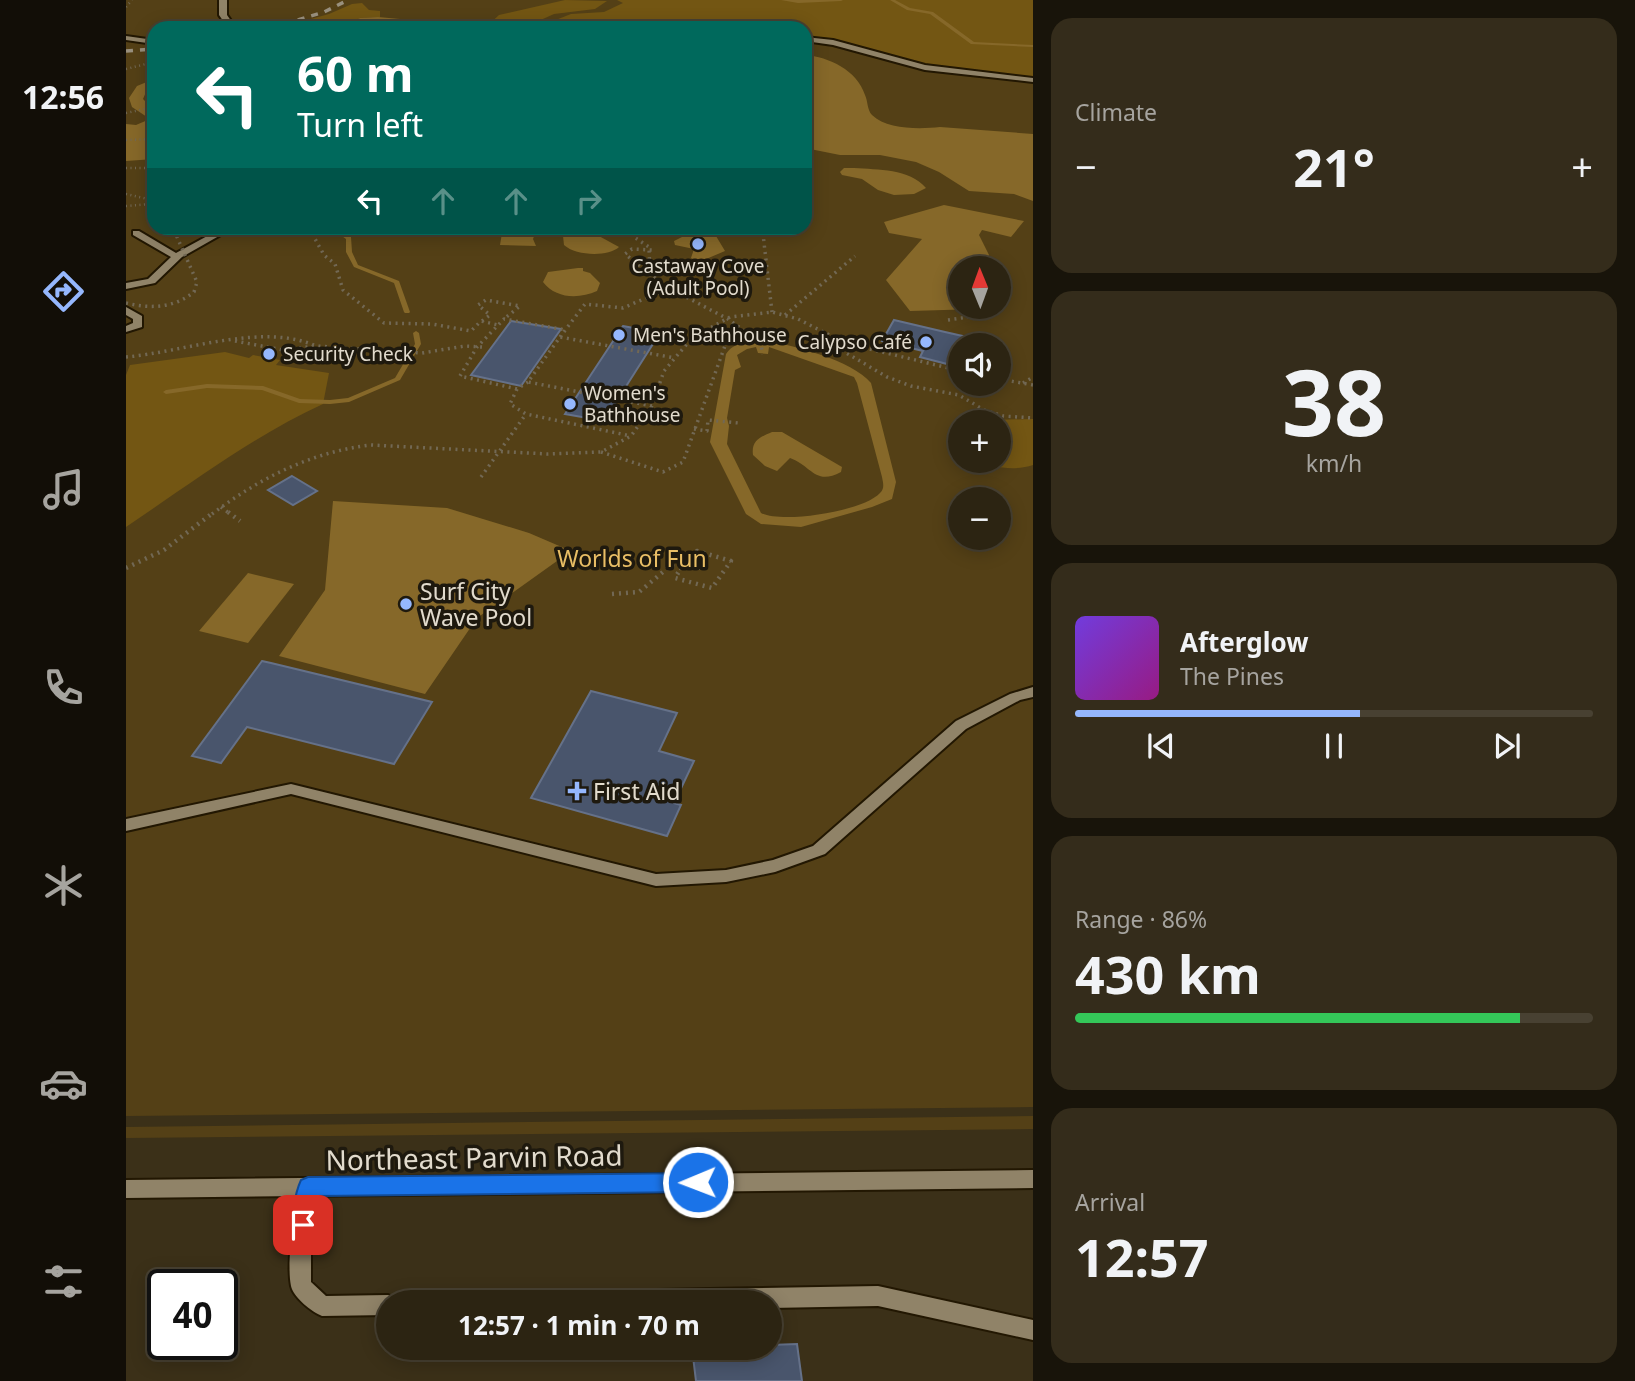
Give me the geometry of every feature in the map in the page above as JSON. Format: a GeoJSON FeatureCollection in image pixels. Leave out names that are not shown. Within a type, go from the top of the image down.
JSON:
{"type":"FeatureCollection","features":[{"type":"Feature","properties":{"kind":"street"},"geometry":{"type":"LineString","coordinates":[[223,0],[223,15],[227,21]]}},
{"type":"Feature","properties":{"kind":"street"},"geometry":{"type":"LineString","coordinates":[[126,38],[147,41]]}},
{"type":"Feature","properties":{"kind":"street"},"geometry":{"type":"LineString","coordinates":[[812,40],[846,43],[906,63],[942,70],[1033,80]]}},
{"type":"Feature","properties":{"kind":"street"},"geometry":{"type":"LineString","coordinates":[[136,233],[177,257]]}},
{"type":"Feature","properties":{"kind":"street"},"geometry":{"type":"LineString","coordinates":[[126,286],[151,281],[177,257],[216,235]]}},
{"type":"Feature","properties":{"kind":"street"},"geometry":{"type":"LineString","coordinates":[[126,310],[138,318],[138,325],[126,329]]}},
{"type":"Feature","properties":{"kind":"street"},"geometry":{"type":"LineString","coordinates":[[126,825],[292,789],[656,880],[726,876],[775,866],[819,850],[961,725],[1015,697],[1033,692]]}},
{"type":"Feature","properties":{"kind":"street","name":"Northeast Parvin Road"},"geometry":{"type":"LineString","coordinates":[[126,1189],[1033,1179]]}},
{"type":"Feature","properties":{"kind":"street"},"geometry":{"type":"LineString","coordinates":[[308,1187],[301,1244],[301,1286],[322,1306],[376,1305]]}},
{"type":"Feature","properties":{"kind":"street"},"geometry":{"type":"LineString","coordinates":[[782,1298],[878,1296],[1033,1330]]}},
{"type":"Feature","properties":{"kind":"path"},"geometry":{"type":"LineString","coordinates":[[126,7],[132,0]]}},
{"type":"Feature","properties":{"kind":"path"},"geometry":{"type":"LineString","coordinates":[[126,69],[147,64]]}},
{"type":"Feature","properties":{"kind":"path"},"geometry":{"type":"LineString","coordinates":[[126,113],[147,108]]}},
{"type":"Feature","properties":{"kind":"path"},"geometry":{"type":"LineString","coordinates":[[126,140],[147,139]]}},
{"type":"Feature","properties":{"kind":"path"},"geometry":{"type":"LineString","coordinates":[[126,168],[147,167]]}},
{"type":"Feature","properties":{"kind":"path"},"geometry":{"type":"LineString","coordinates":[[126,194],[147,199]]}},
{"type":"Feature","properties":{"kind":"path"},"geometry":{"type":"LineString","coordinates":[[126,206],[147,204]]}},
{"type":"Feature","properties":{"kind":"path"},"geometry":{"type":"LineString","coordinates":[[126,303],[148,307],[169,305],[194,292],[197,282],[176,235]]}},
{"type":"Feature","properties":{"kind":"path"},"geometry":{"type":"LineString","coordinates":[[313,235],[324,255],[335,264],[343,290],[384,323],[432,324],[471,331],[490,315],[478,305],[486,300],[520,306],[498,325],[460,376],[517,389]]}},
{"type":"Feature","properties":{"kind":"path"},"geometry":{"type":"LineString","coordinates":[[634,235],[648,243],[652,250],[650,278]]}},
{"type":"Feature","properties":{"kind":"path"},"geometry":{"type":"LineString","coordinates":[[763,235],[772,312]]}},
{"type":"Feature","properties":{"kind":"path"},"geometry":{"type":"LineString","coordinates":[[652,250],[632,249],[625,254],[650,278],[696,304],[730,317],[747,333]]}},
{"type":"Feature","properties":{"kind":"path"},"geometry":{"type":"LineString","coordinates":[[784,316],[855,256]]}},
{"type":"Feature","properties":{"kind":"path"},"geometry":{"type":"LineString","coordinates":[[631,436],[526,414],[510,404],[517,389],[528,382],[584,304],[623,308],[669,288]]}},
{"type":"Feature","properties":{"kind":"path"},"geometry":{"type":"LineString","coordinates":[[601,452],[631,436],[652,405],[664,371],[692,338],[730,317],[772,312],[798,319],[845,343],[948,367]]}},
{"type":"Feature","properties":{"kind":"path"},"geometry":{"type":"LineString","coordinates":[[504,319],[566,330]]}},
{"type":"Feature","properties":{"kind":"path"},"geometry":{"type":"LineString","coordinates":[[948,320],[955,319]]}},
{"type":"Feature","properties":{"kind":"path"},"geometry":{"type":"LineString","coordinates":[[481,321],[498,325]]}},
{"type":"Feature","properties":{"kind":"path"},"geometry":{"type":"LineString","coordinates":[[126,568],[149,562],[221,507],[300,460],[345,447],[371,445],[548,454],[601,452],[663,472],[683,462],[726,344],[747,333],[758,333],[763,354]]}},
{"type":"Feature","properties":{"kind":"path"},"geometry":{"type":"LineString","coordinates":[[126,357],[160,355],[281,335],[312,342],[316,346]]}},
{"type":"Feature","properties":{"kind":"path"},"geometry":{"type":"LineString","coordinates":[[560,337],[675,358]]}},
{"type":"Feature","properties":{"kind":"path"},"geometry":{"type":"LineString","coordinates":[[235,341],[283,350],[316,346],[422,353],[465,346],[480,347]]}},
{"type":"Feature","properties":{"kind":"path"},"geometry":{"type":"LineString","coordinates":[[845,343],[843,351],[887,377],[911,386],[959,395],[977,407],[1003,416],[1033,418]]}},
{"type":"Feature","properties":{"kind":"path"},"geometry":{"type":"LineString","coordinates":[[1022,384],[1033,376]]}},
{"type":"Feature","properties":{"kind":"path"},"geometry":{"type":"LineString","coordinates":[[528,382],[652,405]]}},
{"type":"Feature","properties":{"kind":"path"},"geometry":{"type":"LineString","coordinates":[[1011,382],[1033,386]]}},
{"type":"Feature","properties":{"kind":"path"},"geometry":{"type":"LineString","coordinates":[[481,477],[526,414]]}},
{"type":"Feature","properties":{"kind":"path"},"geometry":{"type":"LineString","coordinates":[[694,429],[707,431],[708,420],[739,423]]}},
{"type":"Feature","properties":{"kind":"path"},"geometry":{"type":"LineString","coordinates":[[221,507],[240,521]]}},
{"type":"Feature","properties":{"kind":"path"},"geometry":{"type":"LineString","coordinates":[[612,594],[639,592],[670,566],[681,568],[674,578],[712,588],[731,561],[697,551],[688,564],[702,568]]}},
{"type":"Feature","properties":{"kind":"green space","name":"Worlds of Fun"},"geometry":{"type":"Polygon","coordinates":[[[126,0],[1033,0],[1033,1107],[126,1116],[126,0]]]}},
{"type":"Feature","properties":{"kind":"green space"},"geometry":{"type":"Polygon","coordinates":[[[1033,1116],[1033,1129],[126,1138],[126,1127],[1033,1116]]]}},
{"type":"Feature","properties":{"kind":"shaded area"},"geometry":{"type":"Polygon","coordinates":[[[565,0],[607,1],[595,9],[554,14],[538,21],[493,21],[499,15],[565,0]]]}},
{"type":"Feature","properties":{"kind":"shaded area"},"geometry":{"type":"Polygon","coordinates":[[[617,0],[1033,0],[1033,78],[917,63],[842,41],[812,39],[812,21],[553,21],[571,14],[604,12],[623,3],[617,0]]]}},
{"type":"Feature","properties":{"kind":"shaded area"},"geometry":{"type":"Polygon","coordinates":[[[362,3],[369,10],[380,11],[380,17],[352,21],[304,21],[352,4],[362,3]]]}},
{"type":"Feature","properties":{"kind":"shaded area"},"geometry":{"type":"Polygon","coordinates":[[[378,17],[413,21],[352,21],[378,17]]]}},
{"type":"Feature","properties":{"kind":"shaded area"},"geometry":{"type":"Polygon","coordinates":[[[812,57],[841,66],[856,78],[866,97],[870,113],[886,123],[904,127],[1033,134],[1033,201],[1014,194],[969,191],[939,172],[916,162],[880,155],[840,155],[812,149],[812,57]]]}},
{"type":"Feature","properties":{"kind":"shaded area"},"geometry":{"type":"Polygon","coordinates":[[[147,82],[147,91],[143,99],[147,103],[147,117],[132,107],[129,98],[137,86],[147,82]]]}},
{"type":"Feature","properties":{"kind":"shaded area"},"geometry":{"type":"Polygon","coordinates":[[[147,120],[147,160],[126,161],[126,124],[136,125],[147,120]]]}},
{"type":"Feature","properties":{"kind":"shaded area"},"geometry":{"type":"Polygon","coordinates":[[[844,168],[902,173],[919,181],[926,188],[914,194],[894,195],[878,190],[862,179],[842,175],[840,172],[844,168]]]}},
{"type":"Feature","properties":{"kind":"shaded area"},"geometry":{"type":"Polygon","coordinates":[[[944,205],[1024,221],[1011,237],[982,230],[979,235],[988,256],[948,256],[948,310],[910,311],[886,280],[922,239],[889,233],[884,222],[944,205]]]}},
{"type":"Feature","properties":{"kind":"shaded area"},"geometry":{"type":"Polygon","coordinates":[[[502,235],[535,235],[536,246],[500,245],[502,235]]]}},
{"type":"Feature","properties":{"kind":"shaded area"},"geometry":{"type":"Polygon","coordinates":[[[597,235],[619,247],[600,254],[584,253],[564,245],[563,236],[597,235]]]}},
{"type":"Feature","properties":{"kind":"shaded area","name":"Castaway Cove (Adult Pool)"},"geometry":{"type":"Polygon","coordinates":[[[686,235],[717,235],[725,251],[699,262],[691,258],[694,249],[675,245],[674,241],[686,235]]]}},
{"type":"Feature","properties":{"kind":"shaded area"},"geometry":{"type":"Polygon","coordinates":[[[583,268],[583,271],[590,273],[600,283],[597,291],[568,296],[554,292],[543,282],[548,272],[583,268]]]}},
{"type":"Feature","properties":{"kind":"shaded area"},"geometry":{"type":"Polygon","coordinates":[[[762,340],[821,355],[850,367],[871,383],[896,482],[892,499],[801,527],[761,524],[746,514],[710,442],[726,354],[737,345],[762,340]],[[756,347],[737,355],[741,367],[735,370],[727,418],[727,444],[761,513],[787,517],[823,514],[858,505],[880,493],[883,487],[882,477],[854,377],[769,347],[768,354],[758,353],[756,347]]]}},
{"type":"Feature","properties":{"kind":"shaded area"},"geometry":{"type":"Polygon","coordinates":[[[225,352],[249,358],[253,355],[280,360],[276,365],[329,373],[323,404],[247,446],[126,527],[126,375],[130,365],[225,352]]]}},
{"type":"Feature","properties":{"kind":"shaded area"},"geometry":{"type":"Polygon","coordinates":[[[1033,419],[1033,465],[1011,468],[1011,420],[1033,419]]]}},
{"type":"Feature","properties":{"kind":"shaded area"},"geometry":{"type":"Polygon","coordinates":[[[772,432],[782,432],[842,467],[841,472],[832,476],[819,476],[790,458],[777,471],[765,466],[753,455],[753,446],[760,438],[772,432]]]}},
{"type":"Feature","properties":{"kind":"shaded area","name":"Surf City Wave Pool"},"geometry":{"type":"Polygon","coordinates":[[[333,501],[447,508],[529,533],[571,551],[477,618],[425,694],[279,656],[325,590],[333,501]]]}},
{"type":"Feature","properties":{"kind":"shaded area"},"geometry":{"type":"Polygon","coordinates":[[[248,573],[294,584],[248,643],[199,631],[248,573]]]}},
{"type":"Feature","properties":{"kind":"building","name":"Calypso Café"},"geometry":{"type":"Polygon","coordinates":[[[894,320],[950,333],[948,364],[920,357],[923,351],[882,341],[894,320]]]}},
{"type":"Feature","properties":{"kind":"building"},"geometry":{"type":"Polygon","coordinates":[[[511,321],[561,329],[521,386],[471,375],[511,321]]]}},
{"type":"Feature","properties":{"kind":"building"},"geometry":{"type":"Polygon","coordinates":[[[623,326],[660,333],[604,421],[565,414],[623,326]]]}},
{"type":"Feature","properties":{"kind":"building"},"geometry":{"type":"Polygon","coordinates":[[[292,476],[317,491],[293,505],[268,490],[292,476]]]}},
{"type":"Feature","properties":{"kind":"building"},"geometry":{"type":"Polygon","coordinates":[[[262,661],[432,702],[394,764],[247,727],[221,763],[192,756],[262,661]]]}},
{"type":"Feature","properties":{"kind":"building"},"geometry":{"type":"Polygon","coordinates":[[[591,691],[677,713],[659,751],[694,761],[674,803],[681,805],[667,836],[531,798],[591,691]]]}},
{"type":"Feature","properties":{"kind":"building"},"geometry":{"type":"Polygon","coordinates":[[[797,1344],[802,1381],[696,1381],[693,1360],[782,1360],[782,1345],[797,1344]]]}},
{"type":"Feature","properties":{"kind":"waterway"},"geometry":{"type":"LineString","coordinates":[[783,0],[841,0]]}},
{"type":"Feature","properties":{"kind":"waterway"},"geometry":{"type":"LineString","coordinates":[[892,0],[909,9],[931,13],[973,43],[1033,46]]}},
{"type":"Feature","properties":{"kind":"waterway"},"geometry":{"type":"LineString","coordinates":[[344,235],[349,238],[349,252],[356,266],[397,282],[407,312]]}},
{"type":"Feature","properties":{"kind":"waterway"},"geometry":{"type":"LineString","coordinates":[[166,392],[207,386],[263,388],[299,401],[349,400],[398,379],[418,344],[416,333]]}},
{"type":"Feature","properties":{"kind":"railway"},"geometry":{"type":"LineString","coordinates":[[294,21],[324,12],[348,0]]}},
{"type":"Feature","properties":{"kind":"railway"},"geometry":{"type":"LineString","coordinates":[[126,51],[147,50]]}},
{"type":"Feature","properties":{"kind":"place","name":"Castaway Cove (Adult Pool)"},"geometry":{"type":"Point","coordinates":[698,244]}},
{"type":"Feature","properties":{"kind":"place","name":"Men's Bathhouse"},"geometry":{"type":"Point","coordinates":[619,335]}},
{"type":"Feature","properties":{"kind":"place","name":"Calypso Café"},"geometry":{"type":"Point","coordinates":[926,342]}},
{"type":"Feature","properties":{"kind":"place","name":"Security Check"},"geometry":{"type":"Point","coordinates":[269,354]}},
{"type":"Feature","properties":{"kind":"place","name":"Women's Bathhouse"},"geometry":{"type":"Point","coordinates":[570,404]}},
{"type":"Feature","properties":{"kind":"place","name":"Surf City Wave Pool"},"geometry":{"type":"Point","coordinates":[406,604]}},
{"type":"Feature","properties":{"kind":"place","name":"First Aid"},"geometry":{"type":"Point","coordinates":[577,791]}},
{"type":"Feature","properties":{"kind":"route"},"geometry":{"type":"LineString","coordinates":[[303,1225],[308,1187],[698,1182]]}}]}
